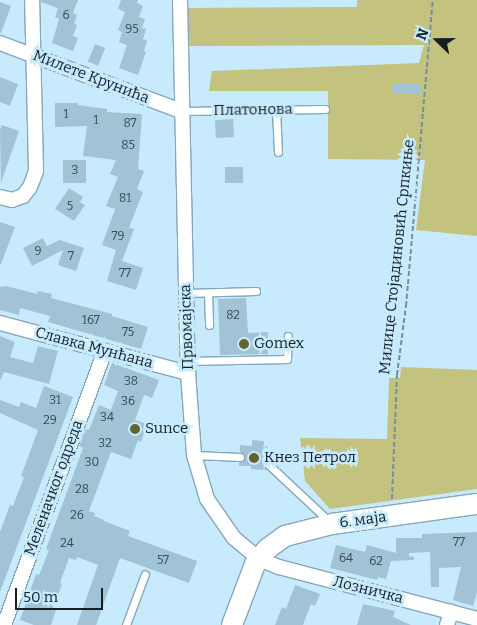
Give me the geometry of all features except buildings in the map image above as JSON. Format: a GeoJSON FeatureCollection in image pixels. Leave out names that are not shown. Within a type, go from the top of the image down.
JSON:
{"type":"FeatureCollection","features":[{"type":"Feature","properties":{"kind":"street"},"geometry":{"type":"LineString","coordinates":[[0,198],[18,200],[27,192],[34,177],[32,0]]}},
{"type":"Feature","properties":{"kind":"street","name":"Првомајска"},"geometry":{"type":"LineString","coordinates":[[180,0],[188,367],[194,455],[207,499],[220,521],[234,538],[259,559]]}},
{"type":"Feature","properties":{"kind":"street","name":"Милете Крунића"},"geometry":{"type":"LineString","coordinates":[[0,43],[181,111]]}},
{"type":"Feature","properties":{"kind":"street","name":"Славка Мунћана"},"geometry":{"type":"LineString","coordinates":[[0,323],[105,351],[188,367]]}},
{"type":"Feature","properties":{"kind":"street","name":"Меленачког одреда"},"geometry":{"type":"LineString","coordinates":[[4,625],[105,351]]}},
{"type":"Feature","properties":{"kind":"street","name":"6. маја"},"geometry":{"type":"LineString","coordinates":[[259,559],[285,536],[332,524],[477,504]]}},
{"type":"Feature","properties":{"kind":"street"},"geometry":{"type":"LineString","coordinates":[[232,625],[252,570],[259,559]]}},
{"type":"Feature","properties":{"kind":"street","name":"Лозничка"},"geometry":{"type":"LineString","coordinates":[[259,559],[279,567],[449,618],[477,619]]}},
{"type":"Feature","properties":{"kind":"lane","name":"Платонова"},"geometry":{"type":"LineString","coordinates":[[181,111],[325,109]]}},
{"type":"Feature","properties":{"kind":"lane"},"geometry":{"type":"LineString","coordinates":[[276,110],[278,152]]}},
{"type":"Feature","properties":{"kind":"lane"},"geometry":{"type":"LineString","coordinates":[[186,293],[256,291]]}},
{"type":"Feature","properties":{"kind":"lane"},"geometry":{"type":"LineString","coordinates":[[208,293],[209,325]]}},
{"type":"Feature","properties":{"kind":"lane"},"geometry":{"type":"LineString","coordinates":[[188,367],[288,359],[288,336]]}},
{"type":"Feature","properties":{"kind":"lane"},"geometry":{"type":"LineString","coordinates":[[194,455],[240,457]]}},
{"type":"Feature","properties":{"kind":"lane"},"geometry":{"type":"LineString","coordinates":[[269,464],[332,524]]}},
{"type":"Feature","properties":{"kind":"lane"},"geometry":{"type":"LineString","coordinates":[[126,625],[145,574]]}},
{"type":"Feature","properties":{"kind":"path","name":"Милице Стојадиновић Српкиње"},"geometry":{"type":"LineString","coordinates":[[393,516],[392,490],[397,374],[406,306],[433,0]]}},
{"type":"Feature","properties":{"kind":"shaded area"},"geometry":{"type":"Polygon","coordinates":[[[357,0],[477,0],[477,236],[416,230],[425,160],[328,159],[328,91],[209,91],[212,71],[419,63],[424,45],[187,46],[185,8],[357,7],[357,0]]]}},
{"type":"Feature","properties":{"kind":"shaded area"},"geometry":{"type":"Polygon","coordinates":[[[401,367],[477,370],[477,489],[330,509],[305,481],[300,438],[387,439],[389,378],[400,378],[401,367]]]}},
{"type":"Feature","properties":{"kind":"place","name":"Gomex"},"geometry":{"type":"Point","coordinates":[244,344]}},
{"type":"Feature","properties":{"kind":"place","name":"Sunce"},"geometry":{"type":"Point","coordinates":[135,429]}},
{"type":"Feature","properties":{"kind":"place","name":"Кнез Петрол"},"geometry":{"type":"Point","coordinates":[254,458]}}]}
